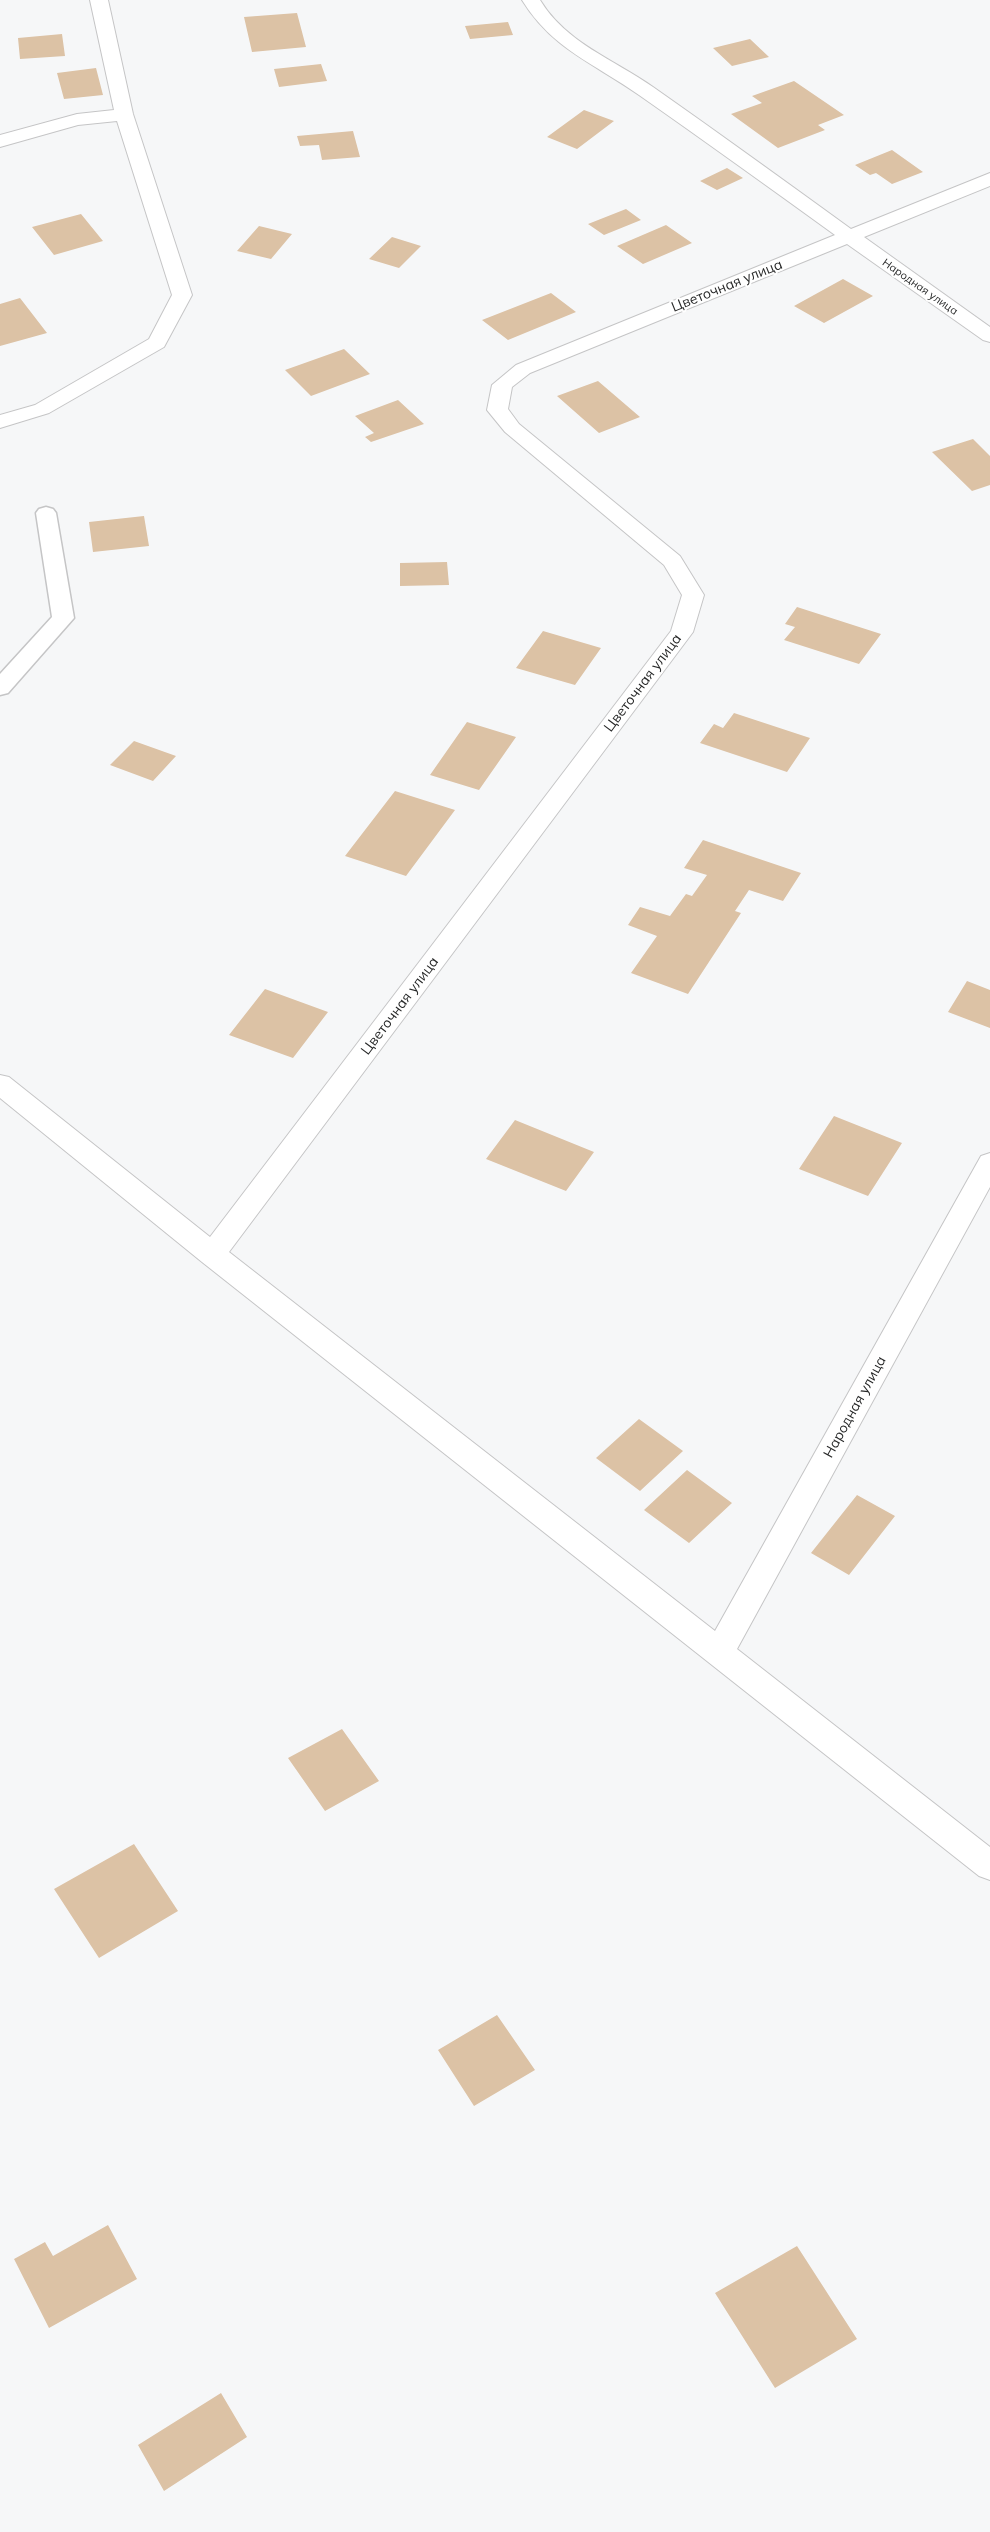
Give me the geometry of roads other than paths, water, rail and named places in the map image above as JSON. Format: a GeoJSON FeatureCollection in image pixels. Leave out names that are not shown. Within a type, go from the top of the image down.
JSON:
{"type":"FeatureCollection","features":[{"type":"Feature","properties":{"kind":"street"},"geometry":{"type":"LineString","coordinates":[[0,422],[42,409],[157,343],[182,295],[124,114],[98,0]]}},
{"type":"Feature","properties":{"kind":"street","name":"Народная улица"},"geometry":{"type":"LineString","coordinates":[[531,0],[538,16],[563,39],[633,81],[990,336]]}},
{"type":"Feature","properties":{"kind":"street"},"geometry":{"type":"LineString","coordinates":[[0,141],[77,120],[124,114]]}},
{"type":"Feature","properties":{"kind":"street","name":"Цветочная улица"},"geometry":{"type":"LineString","coordinates":[[212,1255],[682,632],[693,595],[672,561],[512,428],[498,410],[502,386],[523,369],[990,179]]}},
{"type":"Feature","properties":{"kind":"street"},"geometry":{"type":"LineString","coordinates":[[0,1084],[212,1255],[720,1651],[990,1866]]}},
{"type":"Feature","properties":{"kind":"street","name":"Народная улица"},"geometry":{"type":"LineString","coordinates":[[720,1651],[990,1164]]}},
{"type":"Feature","properties":{"kind":"lane"},"geometry":{"type":"LineString","coordinates":[[0,688],[63,618],[46,513]]}}]}
